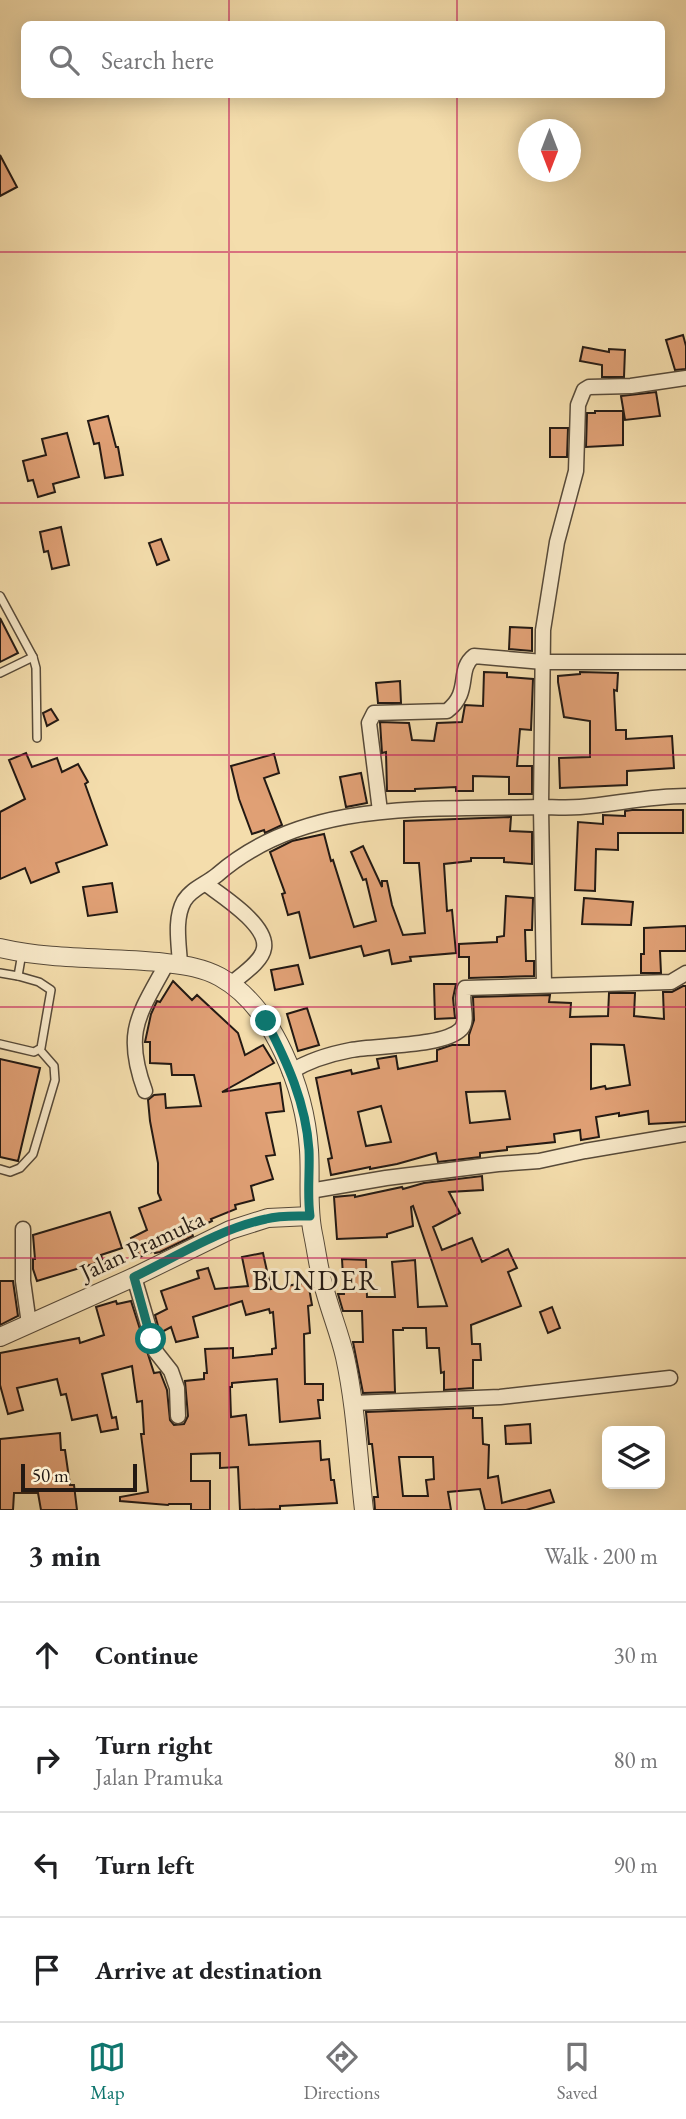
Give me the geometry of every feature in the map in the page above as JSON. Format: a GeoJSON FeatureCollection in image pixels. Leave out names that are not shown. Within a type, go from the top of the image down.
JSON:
{"type":"FeatureCollection","features":[{"type":"Feature","properties":{"kind":"street"},"geometry":{"type":"LineString","coordinates":[[544,985],[541,807],[543,630],[557,542],[576,471],[578,405],[581,396],[589,387],[631,386],[686,378]]}},
{"type":"Feature","properties":{"kind":"street"},"geometry":{"type":"LineString","coordinates":[[380,811],[370,716],[374,713],[447,711],[456,705],[462,695],[466,666],[474,656],[543,662],[686,662]]}},
{"type":"Feature","properties":{"kind":"street"},"geometry":{"type":"LineString","coordinates":[[145,1091],[134,1057],[136,1025],[174,963],[178,915],[191,891],[206,884],[244,853],[298,829],[328,820],[380,811],[579,807],[686,796]]}},
{"type":"Feature","properties":{"kind":"street"},"geometry":{"type":"LineString","coordinates":[[206,884],[253,921],[263,938],[264,948],[259,957],[231,984]]}},
{"type":"Feature","properties":{"kind":"street"},"geometry":{"type":"LineString","coordinates":[[0,948],[42,956],[122,958],[197,967],[245,994],[266,1021],[290,1072],[305,1118],[310,1216],[324,1288],[345,1356],[353,1403],[363,1510]]}},
{"type":"Feature","properties":{"kind":"street"},"geometry":{"type":"LineString","coordinates":[[290,1072],[304,1064],[351,1050],[439,1040],[458,1031],[464,1022],[465,988],[671,982],[686,973]]}},
{"type":"Feature","properties":{"kind":"street"},"geometry":{"type":"LineString","coordinates":[[310,1191],[386,1178],[539,1161],[584,1150],[686,1134]]}},
{"type":"Feature","properties":{"kind":"street","name":"Jalan Pramuka"},"geometry":{"type":"LineString","coordinates":[[0,1337],[134,1277],[230,1230],[268,1218],[310,1216]]}},
{"type":"Feature","properties":{"kind":"street"},"geometry":{"type":"LineString","coordinates":[[23,1229],[23,1280],[29,1324]]}},
{"type":"Feature","properties":{"kind":"street"},"geometry":{"type":"LineString","coordinates":[[134,1277],[156,1352],[171,1371],[176,1385],[178,1416]]}},
{"type":"Feature","properties":{"kind":"street"},"geometry":{"type":"LineString","coordinates":[[353,1403],[500,1397],[670,1378]]}},
{"type":"Feature","properties":{"kind":"lane"},"geometry":{"type":"LineString","coordinates":[[0,596],[33,657],[36,668],[37,738]]}},
{"type":"Feature","properties":{"kind":"lane"},"geometry":{"type":"LineString","coordinates":[[0,673],[33,657]]}},
{"type":"Feature","properties":{"kind":"lane"},"geometry":{"type":"LineString","coordinates":[[18,976],[23,952]]}},
{"type":"Feature","properties":{"kind":"lane"},"geometry":{"type":"LineString","coordinates":[[0,973],[39,982],[51,990],[40,1050]]}},
{"type":"Feature","properties":{"kind":"lane"},"geometry":{"type":"LineString","coordinates":[[0,1044],[34,1052],[40,1050]]}},
{"type":"Feature","properties":{"kind":"lane"},"geometry":{"type":"LineString","coordinates":[[0,1169],[10,1172],[20,1168],[33,1154],[55,1080],[54,1066],[40,1050]]}},
{"type":"Feature","properties":{"kind":"building"},"geometry":{"type":"Polygon","coordinates":[[[0,155],[17,187],[0,196],[0,155]]]}},
{"type":"Feature","properties":{"kind":"building"},"geometry":{"type":"Polygon","coordinates":[[[683,335],[686,369],[675,370],[666,340],[683,335]]]}},
{"type":"Feature","properties":{"kind":"building"},"geometry":{"type":"Polygon","coordinates":[[[583,347],[609,352],[609,349],[625,350],[624,377],[602,377],[602,365],[580,361],[583,347]]]}},
{"type":"Feature","properties":{"kind":"building"},"geometry":{"type":"Polygon","coordinates":[[[656,392],[660,416],[625,420],[621,396],[656,392]]]}},
{"type":"Feature","properties":{"kind":"building"},"geometry":{"type":"Polygon","coordinates":[[[623,411],[623,445],[586,447],[587,413],[623,411]]]}},
{"type":"Feature","properties":{"kind":"building"},"geometry":{"type":"Polygon","coordinates":[[[108,416],[123,475],[105,478],[99,443],[94,444],[88,421],[108,416]]]}},
{"type":"Feature","properties":{"kind":"building"},"geometry":{"type":"Polygon","coordinates":[[[550,428],[568,428],[567,457],[550,457],[550,428]]]}},
{"type":"Feature","properties":{"kind":"building"},"geometry":{"type":"Polygon","coordinates":[[[67,433],[79,477],[53,484],[55,492],[38,497],[33,480],[28,481],[23,461],[46,455],[42,439],[67,433]]]}},
{"type":"Feature","properties":{"kind":"building"},"geometry":{"type":"Polygon","coordinates":[[[61,527],[69,565],[52,569],[48,551],[44,552],[40,532],[61,527]]]}},
{"type":"Feature","properties":{"kind":"building"},"geometry":{"type":"Polygon","coordinates":[[[161,539],[169,560],[157,565],[149,543],[161,539]]]}},
{"type":"Feature","properties":{"kind":"building"},"geometry":{"type":"Polygon","coordinates":[[[0,618],[18,653],[0,662],[0,618]]]}},
{"type":"Feature","properties":{"kind":"building"},"geometry":{"type":"Polygon","coordinates":[[[510,627],[532,628],[532,651],[509,649],[510,627]]]}},
{"type":"Feature","properties":{"kind":"building"},"geometry":{"type":"Polygon","coordinates":[[[484,672],[507,673],[507,677],[533,679],[531,730],[520,729],[517,766],[532,766],[532,794],[509,794],[509,777],[473,776],[473,791],[456,791],[456,787],[387,791],[386,752],[382,753],[380,722],[409,723],[412,740],[434,741],[437,723],[462,722],[465,705],[483,706],[484,672]]]}},
{"type":"Feature","properties":{"kind":"building"},"geometry":{"type":"Polygon","coordinates":[[[580,672],[618,673],[617,691],[614,690],[616,730],[626,730],[626,739],[672,736],[674,768],[627,771],[627,785],[560,788],[559,758],[590,757],[590,721],[564,717],[558,682],[558,676],[580,672]]]}},
{"type":"Feature","properties":{"kind":"building"},"geometry":{"type":"Polygon","coordinates":[[[400,681],[401,703],[378,703],[376,683],[400,681]]]}},
{"type":"Feature","properties":{"kind":"building"},"geometry":{"type":"Polygon","coordinates":[[[51,709],[58,720],[47,726],[43,713],[51,709]]]}},
{"type":"Feature","properties":{"kind":"building"},"geometry":{"type":"Polygon","coordinates":[[[26,753],[32,767],[57,758],[62,772],[78,764],[88,782],[85,784],[107,845],[56,863],[59,872],[31,883],[25,868],[0,879],[0,812],[25,799],[9,760],[26,753]]]}},
{"type":"Feature","properties":{"kind":"building"},"geometry":{"type":"Polygon","coordinates":[[[274,754],[279,773],[264,778],[282,825],[265,833],[264,830],[252,834],[231,766],[274,754]]]}},
{"type":"Feature","properties":{"kind":"building"},"geometry":{"type":"Polygon","coordinates":[[[361,773],[367,803],[346,807],[340,777],[361,773]]]}},
{"type":"Feature","properties":{"kind":"building"},"geometry":{"type":"Polygon","coordinates":[[[683,810],[683,833],[618,833],[618,850],[596,849],[595,891],[575,890],[578,822],[603,824],[603,815],[625,816],[625,811],[683,810]]]}},
{"type":"Feature","properties":{"kind":"building"},"geometry":{"type":"Polygon","coordinates":[[[511,817],[510,831],[532,832],[532,864],[504,862],[504,858],[471,858],[471,861],[444,864],[447,911],[452,910],[456,953],[410,957],[411,961],[392,964],[389,950],[364,956],[361,946],[310,958],[299,912],[288,915],[282,894],[285,893],[270,852],[292,841],[324,834],[354,927],[376,921],[366,879],[363,880],[351,852],[363,846],[382,887],[382,881],[387,881],[403,935],[425,933],[419,863],[404,863],[404,821],[511,817]]]}},
{"type":"Feature","properties":{"kind":"building"},"geometry":{"type":"Polygon","coordinates":[[[112,883],[117,912],[88,916],[83,887],[112,883]]]}},
{"type":"Feature","properties":{"kind":"building"},"geometry":{"type":"Polygon","coordinates":[[[506,896],[533,898],[532,930],[525,930],[526,961],[534,961],[534,976],[469,978],[469,957],[459,957],[459,944],[497,942],[497,937],[504,936],[506,896]]]}},
{"type":"Feature","properties":{"kind":"building"},"geometry":{"type":"Polygon","coordinates":[[[584,898],[633,902],[631,925],[582,924],[584,898]]]}},
{"type":"Feature","properties":{"kind":"building"},"geometry":{"type":"Polygon","coordinates":[[[686,926],[686,951],[660,951],[661,973],[641,973],[644,928],[686,926]]]}},
{"type":"Feature","properties":{"kind":"building"},"geometry":{"type":"Polygon","coordinates":[[[298,965],[303,984],[275,990],[271,970],[298,965]]]}},
{"type":"Feature","properties":{"kind":"building"},"geometry":{"type":"Polygon","coordinates":[[[173,981],[192,1000],[197,995],[238,1033],[245,1055],[263,1045],[274,1063],[222,1092],[280,1083],[284,1111],[266,1113],[275,1155],[266,1156],[273,1179],[251,1186],[254,1200],[235,1205],[236,1209],[211,1219],[212,1221],[191,1231],[193,1236],[160,1252],[154,1251],[140,1257],[131,1238],[147,1230],[139,1208],[161,1200],[148,1100],[154,1095],[165,1094],[166,1108],[201,1106],[194,1075],[172,1075],[171,1064],[150,1063],[150,1042],[145,1042],[151,1014],[157,1001],[160,1002],[173,981]]]}},
{"type":"Feature","properties":{"kind":"building"},"geometry":{"type":"Polygon","coordinates":[[[434,984],[456,984],[453,998],[455,1018],[435,1019],[434,984]]]}},
{"type":"Feature","properties":{"kind":"building"},"geometry":{"type":"Polygon","coordinates":[[[686,986],[686,1122],[649,1124],[648,1111],[619,1116],[619,1113],[596,1117],[599,1137],[581,1140],[580,1130],[554,1134],[555,1142],[507,1147],[507,1150],[480,1153],[480,1157],[438,1162],[436,1153],[397,1164],[331,1175],[328,1159],[332,1158],[316,1078],[351,1070],[352,1074],[379,1068],[377,1059],[396,1056],[398,1069],[437,1061],[437,1050],[452,1045],[469,1045],[474,1020],[473,997],[550,995],[549,1002],[571,1003],[570,1017],[608,1016],[609,993],[635,993],[634,1016],[664,1019],[663,992],[672,992],[686,986]],[[591,1044],[591,1089],[630,1085],[624,1045],[591,1044]],[[505,1091],[466,1092],[470,1123],[510,1119],[505,1091]],[[381,1106],[358,1112],[366,1146],[391,1142],[381,1106]]]}},
{"type":"Feature","properties":{"kind":"building"},"geometry":{"type":"Polygon","coordinates":[[[307,1008],[319,1045],[298,1051],[287,1014],[307,1008]]]}},
{"type":"Feature","properties":{"kind":"building"},"geometry":{"type":"Polygon","coordinates":[[[0,1059],[40,1068],[18,1161],[0,1157],[0,1059]]]}},
{"type":"Feature","properties":{"kind":"building"},"geometry":{"type":"Polygon","coordinates":[[[482,1176],[483,1190],[449,1192],[460,1213],[433,1227],[442,1250],[472,1238],[482,1262],[508,1249],[517,1268],[508,1272],[521,1306],[471,1325],[472,1344],[480,1344],[481,1360],[473,1360],[473,1388],[444,1390],[444,1372],[441,1373],[439,1348],[427,1348],[426,1328],[403,1328],[393,1330],[395,1392],[363,1393],[353,1342],[363,1342],[362,1311],[343,1311],[338,1294],[344,1294],[342,1259],[366,1260],[367,1297],[395,1297],[392,1262],[415,1260],[418,1307],[447,1306],[413,1206],[413,1226],[387,1234],[387,1237],[337,1239],[334,1197],[355,1197],[424,1183],[482,1176]]]}},
{"type":"Feature","properties":{"kind":"building"},"geometry":{"type":"Polygon","coordinates":[[[110,1212],[122,1248],[101,1255],[103,1261],[37,1281],[33,1269],[33,1235],[110,1212]]]}},
{"type":"Feature","properties":{"kind":"building"},"geometry":{"type":"Polygon","coordinates":[[[263,1253],[271,1289],[308,1282],[312,1305],[308,1306],[310,1333],[304,1334],[305,1384],[323,1384],[323,1400],[318,1400],[320,1418],[280,1422],[277,1379],[232,1383],[231,1417],[246,1415],[249,1445],[320,1441],[321,1460],[329,1459],[337,1503],[240,1510],[238,1467],[220,1468],[220,1453],[191,1454],[191,1481],[210,1481],[210,1510],[191,1510],[191,1504],[120,1501],[120,1497],[148,1492],[141,1434],[144,1434],[142,1401],[137,1402],[132,1366],[102,1374],[112,1418],[116,1417],[118,1429],[101,1432],[97,1415],[72,1420],[66,1394],[61,1395],[57,1379],[17,1388],[23,1410],[8,1414],[0,1385],[0,1353],[79,1338],[80,1343],[104,1335],[96,1307],[116,1301],[117,1304],[131,1301],[154,1373],[160,1372],[167,1390],[170,1420],[174,1425],[184,1424],[188,1416],[185,1381],[204,1379],[204,1373],[207,1373],[205,1349],[233,1348],[233,1358],[272,1354],[272,1349],[276,1348],[273,1312],[270,1313],[269,1309],[246,1315],[242,1301],[193,1317],[198,1337],[176,1342],[171,1327],[160,1333],[155,1315],[167,1309],[161,1291],[199,1278],[197,1271],[208,1268],[215,1289],[248,1286],[242,1257],[263,1253]]]}},
{"type":"Feature","properties":{"kind":"building"},"geometry":{"type":"Polygon","coordinates":[[[0,1281],[13,1281],[18,1316],[0,1325],[0,1281]]]}},
{"type":"Feature","properties":{"kind":"building"},"geometry":{"type":"Polygon","coordinates":[[[552,1307],[560,1328],[548,1333],[540,1312],[552,1307]]]}},
{"type":"Feature","properties":{"kind":"building"},"geometry":{"type":"Polygon","coordinates":[[[473,1408],[473,1418],[482,1418],[483,1444],[489,1445],[488,1478],[498,1476],[502,1503],[550,1490],[554,1502],[526,1510],[485,1510],[480,1489],[448,1492],[451,1510],[375,1510],[374,1497],[378,1497],[366,1412],[473,1408]],[[399,1457],[403,1496],[428,1496],[426,1480],[434,1479],[433,1457],[399,1457]]]}},
{"type":"Feature","properties":{"kind":"building"},"geometry":{"type":"Polygon","coordinates":[[[530,1424],[531,1443],[506,1444],[505,1426],[530,1424]]]}},
{"type":"Feature","properties":{"kind":"building"},"geometry":{"type":"Polygon","coordinates":[[[60,1433],[61,1450],[65,1450],[77,1510],[41,1510],[38,1493],[14,1493],[13,1510],[0,1510],[0,1439],[60,1433]]]}},
{"type":"Feature","properties":{"kind":"district","name":"BUNDER"},"geometry":{"type":"Point","coordinates":[316,1280]}},
{"type":"Feature","properties":{"kind":"route"},"geometry":{"type":"LineString","coordinates":[[151,1339],[134,1277],[251,1222],[268,1218],[310,1216],[309,1148],[305,1118],[287,1061],[266,1021]]}}]}
